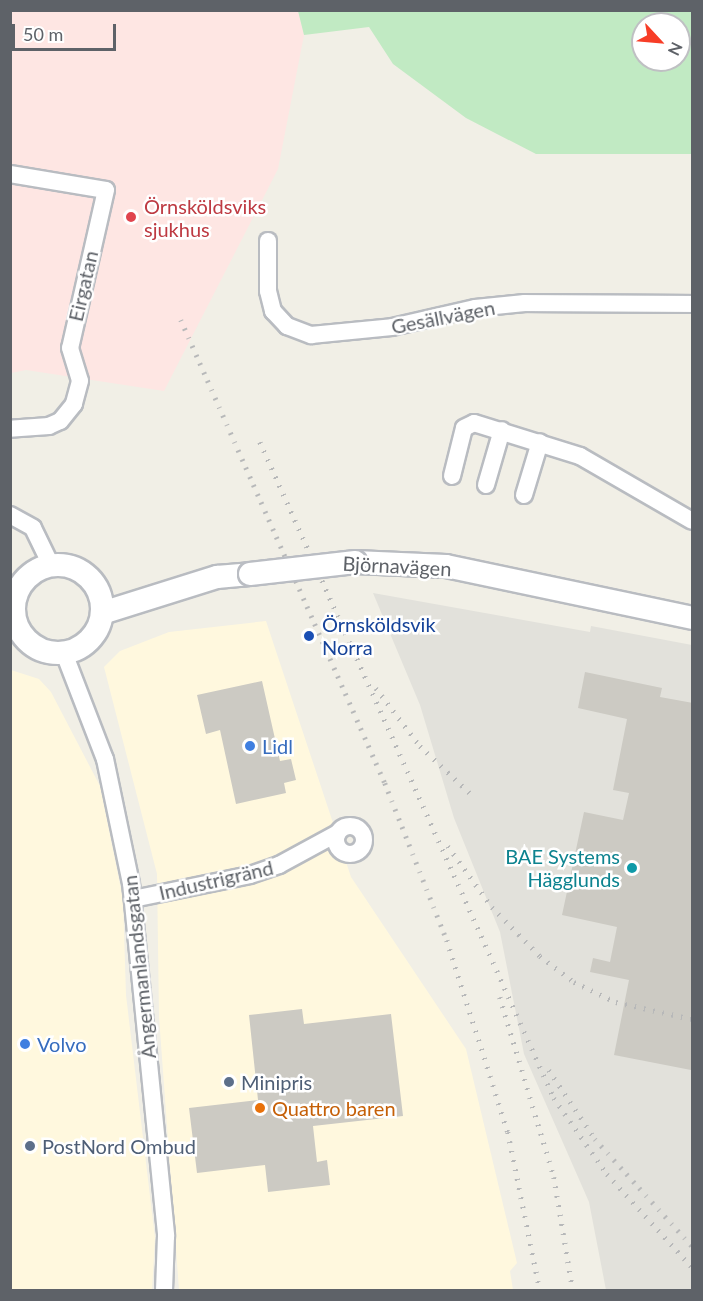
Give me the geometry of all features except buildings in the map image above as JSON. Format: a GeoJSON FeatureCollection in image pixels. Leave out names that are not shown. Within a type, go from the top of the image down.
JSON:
{"type":"FeatureCollection","features":[{"type":"Feature","properties":{"kind":"main road","name":"Björnavägen"},"geometry":{"type":"LineString","coordinates":[[102,613],[217,577],[355,562],[446,566],[693,618]]}},
{"type":"Feature","properties":{"kind":"main road"},"geometry":{"type":"LineString","coordinates":[[10,651],[55,653],[90,640],[102,613],[99,592],[85,575],[51,566],[17,586],[14,600],[15,622],[27,641],[55,653]]}},
{"type":"Feature","properties":{"kind":"street","name":"Eirgatan"},"geometry":{"type":"LineString","coordinates":[[10,174],[106,190],[70,348],[80,381],[74,404],[60,421],[49,426],[10,429]]}},
{"type":"Feature","properties":{"kind":"street","name":"Gesällvägen"},"geometry":{"type":"LineString","coordinates":[[268,241],[268,291],[273,310],[287,326],[311,335],[392,327],[475,308],[515,304],[693,304]]}},
{"type":"Feature","properties":{"kind":"street"},"geometry":{"type":"LineString","coordinates":[[452,476],[468,424],[502,430],[588,459],[693,521]]}},
{"type":"Feature","properties":{"kind":"street"},"geometry":{"type":"LineString","coordinates":[[486,485],[502,430]]}},
{"type":"Feature","properties":{"kind":"street"},"geometry":{"type":"LineString","coordinates":[[524,495],[540,441]]}},
{"type":"Feature","properties":{"kind":"street"},"geometry":{"type":"LineString","coordinates":[[10,515],[33,528],[51,566]]}},
{"type":"Feature","properties":{"kind":"street","name":"Ångermanlandsgatan"},"geometry":{"type":"LineString","coordinates":[[55,653],[105,759],[133,899],[166,1236],[164,1290]]}},
{"type":"Feature","properties":{"kind":"street","name":"Industrigränd"},"geometry":{"type":"LineString","coordinates":[[133,899],[250,875],[335,839]]}},
{"type":"Feature","properties":{"kind":"shaded area","name":"Örnsköldsviks sjukhus"},"geometry":{"type":"Polygon","coordinates":[[[11,11],[298,11],[304,35],[278,169],[164,391],[26,370],[11,373],[11,11]]]}},
{"type":"Feature","properties":{"kind":"shaded area"},"geometry":{"type":"Polygon","coordinates":[[[373,593],[590,632],[591,626],[692,645],[692,1290],[606,1290],[589,1202],[524,1054],[500,932],[454,818],[420,705],[373,593]]]}},
{"type":"Feature","properties":{"kind":"shaded area"},"geometry":{"type":"Polygon","coordinates":[[[266,621],[351,877],[466,1049],[517,1263],[510,1271],[513,1290],[179,1290],[159,1017],[157,874],[104,667],[120,651],[169,632],[266,621]]]}},
{"type":"Feature","properties":{"kind":"shaded area"},"geometry":{"type":"Polygon","coordinates":[[[11,670],[39,679],[51,692],[100,786],[123,899],[126,995],[155,1238],[152,1290],[11,1290],[11,670]]]}},
{"type":"Feature","properties":{"kind":"green space"},"geometry":{"type":"Polygon","coordinates":[[[298,11],[692,11],[692,154],[536,154],[466,118],[393,64],[369,27],[304,35],[298,11]]]}},
{"type":"Feature","properties":{"kind":"railway"},"geometry":{"type":"LineString","coordinates":[[181,320],[385,783],[447,940],[508,1132],[540,1290]]}},
{"type":"Feature","properties":{"kind":"railway"},"geometry":{"type":"LineString","coordinates":[[260,442],[554,1098],[607,1174],[692,1267]]}},
{"type":"Feature","properties":{"kind":"railway"},"geometry":{"type":"LineString","coordinates":[[376,688],[420,746],[472,795]]}},
{"type":"Feature","properties":{"kind":"railway"},"geometry":{"type":"LineString","coordinates":[[448,846],[492,907],[540,956],[574,982],[616,1002],[692,1019]]}},
{"type":"Feature","properties":{"kind":"railway"},"geometry":{"type":"LineString","coordinates":[[500,997],[554,1177],[573,1290]]}},
{"type":"Feature","properties":{"kind":"railway"},"geometry":{"type":"LineString","coordinates":[[549,1070],[595,1139],[692,1246]]}},
{"type":"Feature","properties":{"kind":"place","name":"Örnsköldsviks sjukhus"},"geometry":{"type":"Point","coordinates":[131,217]}},
{"type":"Feature","properties":{"kind":"place","name":"Örnsköldsvik Norra"},"geometry":{"type":"Point","coordinates":[309,636]}},
{"type":"Feature","properties":{"kind":"place","name":"Lidl"},"geometry":{"type":"Point","coordinates":[250,746]}},
{"type":"Feature","properties":{"kind":"place","name":"BAE Systems Hägglunds"},"geometry":{"type":"Point","coordinates":[632,868]}},
{"type":"Feature","properties":{"kind":"place","name":"Volvo"},"geometry":{"type":"Point","coordinates":[25,1044]}},
{"type":"Feature","properties":{"kind":"place","name":"Minipris"},"geometry":{"type":"Point","coordinates":[229,1082]}},
{"type":"Feature","properties":{"kind":"place","name":"Quattro baren"},"geometry":{"type":"Point","coordinates":[260,1108]}},
{"type":"Feature","properties":{"kind":"place","name":"PostNord Ombud"},"geometry":{"type":"Point","coordinates":[30,1146]}}]}
